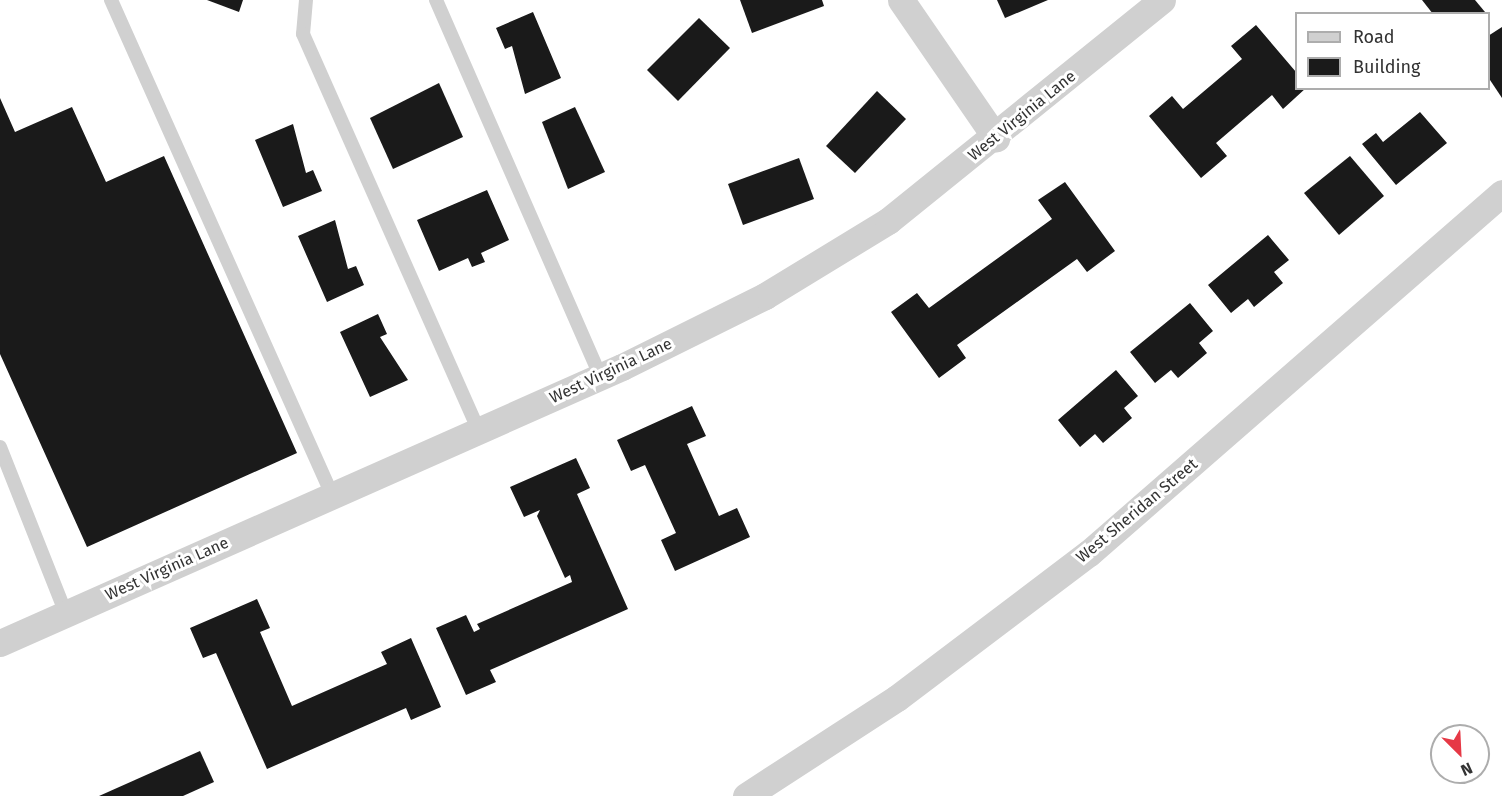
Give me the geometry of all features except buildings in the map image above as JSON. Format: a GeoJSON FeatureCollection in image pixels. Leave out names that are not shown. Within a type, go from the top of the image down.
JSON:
{"type":"FeatureCollection","features":[{"type":"Feature","properties":{"kind":"street"},"geometry":{"type":"LineString","coordinates":[[900,0],[996,138]]}},
{"type":"Feature","properties":{"kind":"street","name":"West Virginia Lane"},"geometry":{"type":"LineString","coordinates":[[0,643],[601,377],[765,296],[888,221],[996,138],[1162,0]]}},
{"type":"Feature","properties":{"kind":"street","name":"West Sheridan Street"},"geometry":{"type":"LineString","coordinates":[[746,796],[897,698],[1089,553],[1502,193]]}},
{"type":"Feature","properties":{"kind":"lane"},"geometry":{"type":"LineString","coordinates":[[111,0],[333,497]]}},
{"type":"Feature","properties":{"kind":"lane"},"geometry":{"type":"LineString","coordinates":[[306,0],[303,34],[479,431]]}},
{"type":"Feature","properties":{"kind":"lane"},"geometry":{"type":"LineString","coordinates":[[436,0],[601,377]]}},
{"type":"Feature","properties":{"kind":"lane"},"geometry":{"type":"LineString","coordinates":[[0,447],[66,614]]}}]}
